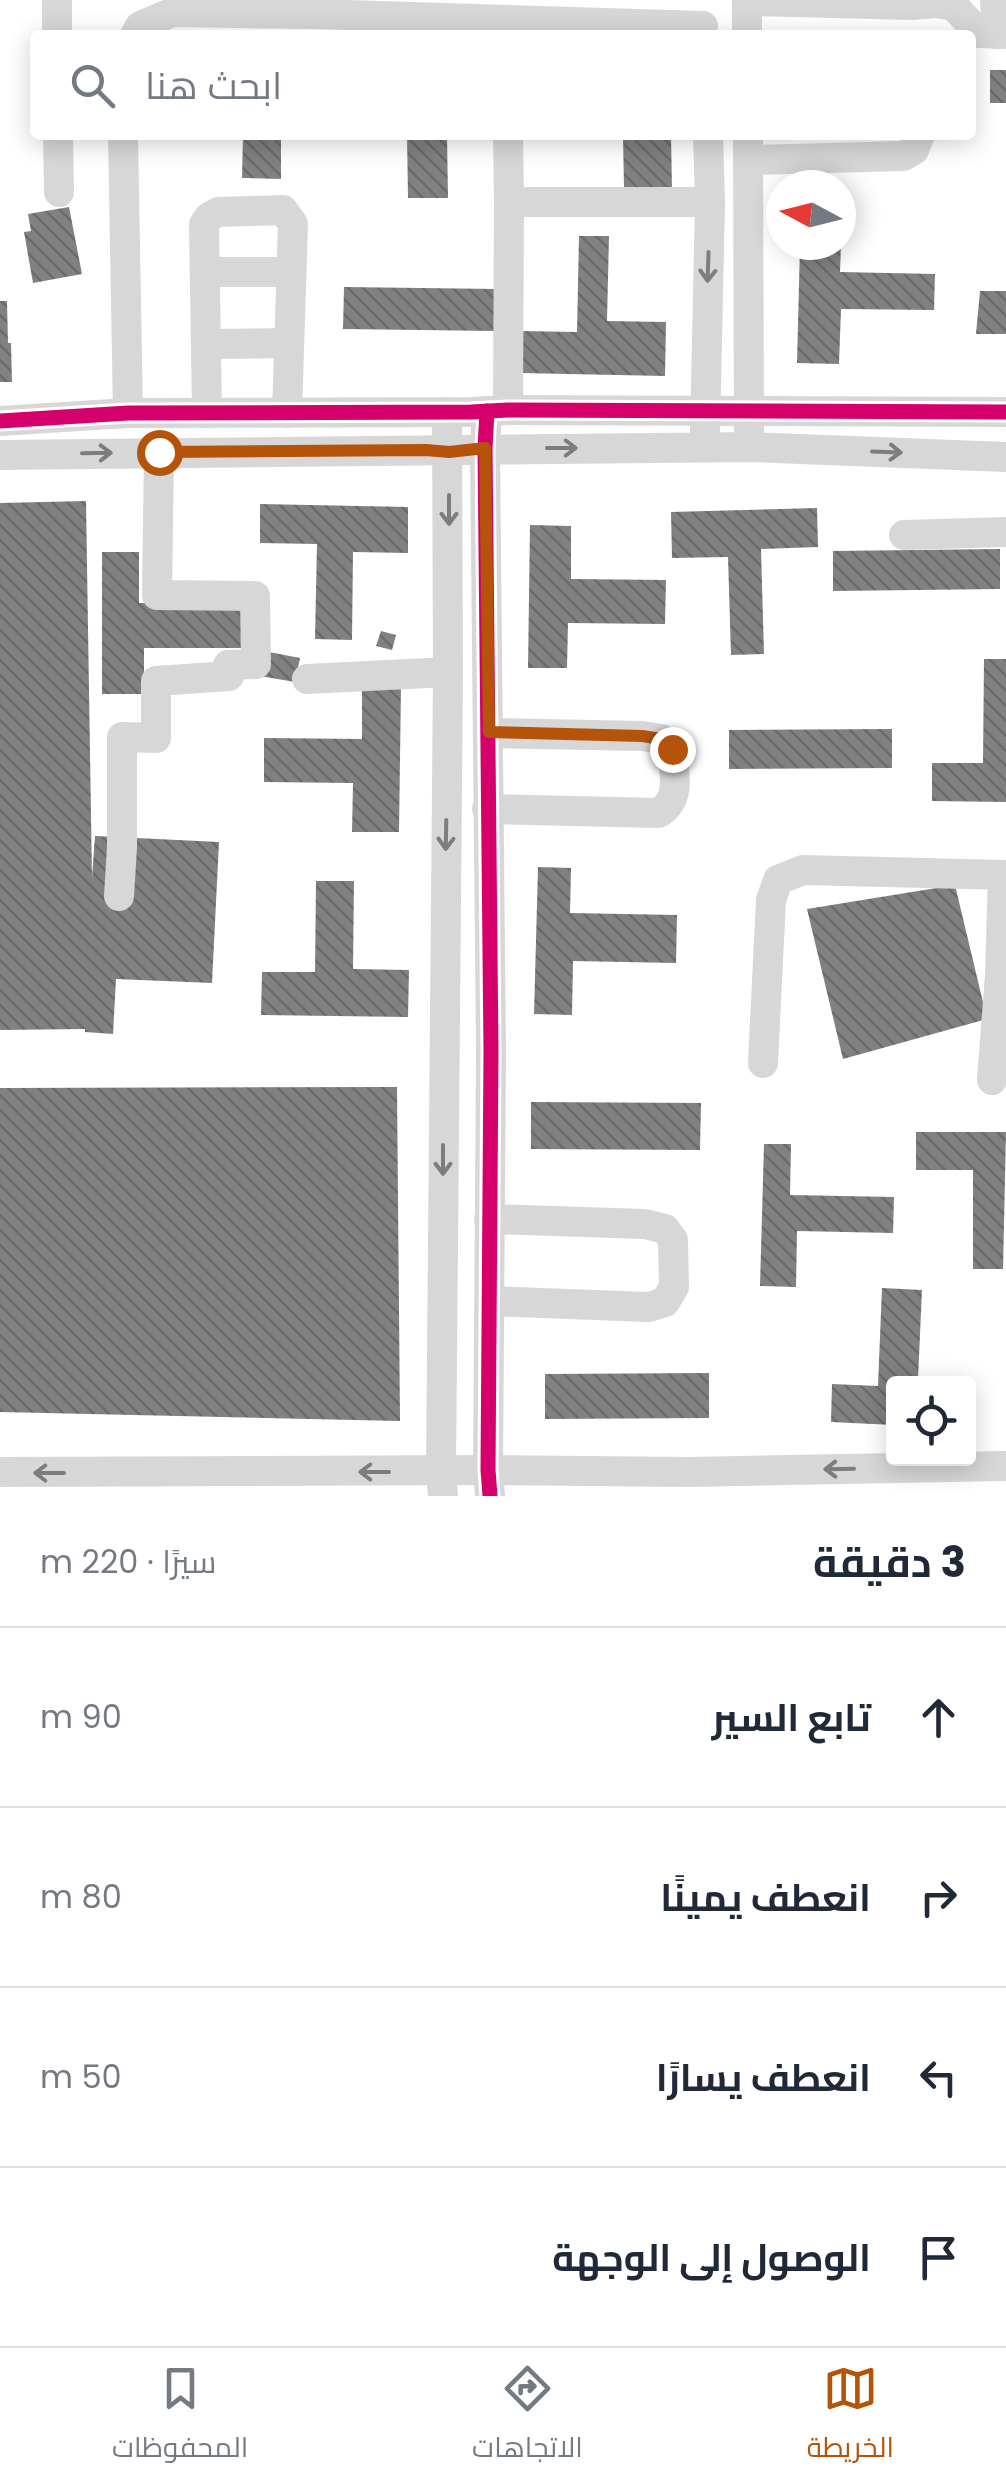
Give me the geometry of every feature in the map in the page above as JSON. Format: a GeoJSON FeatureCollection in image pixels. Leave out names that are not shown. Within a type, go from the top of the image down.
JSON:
{"type":"FeatureCollection","features":[{"type":"Feature","properties":{"kind":"street"},"geometry":{"type":"LineString","coordinates":[[57,0],[57,30]]}},
{"type":"Feature","properties":{"kind":"street"},"geometry":{"type":"LineString","coordinates":[[747,30],[747,0],[936,3],[954,6],[980,32],[1002,34],[995,0]]}},
{"type":"Feature","properties":{"kind":"street"},"geometry":{"type":"LineString","coordinates":[[137,30],[174,12],[315,7],[507,28],[704,20]]}},
{"type":"Feature","properties":{"kind":"street"},"geometry":{"type":"LineString","coordinates":[[58,140],[59,192]]}},
{"type":"Feature","properties":{"kind":"street"},"geometry":{"type":"LineString","coordinates":[[123,140],[128,413]]}},
{"type":"Feature","properties":{"kind":"street"},"geometry":{"type":"LineString","coordinates":[[489,1483],[485,448],[498,410],[509,202],[508,140]]}},
{"type":"Feature","properties":{"kind":"street"},"geometry":{"type":"LineString","coordinates":[[706,447],[708,140]]}},
{"type":"Feature","properties":{"kind":"street"},"geometry":{"type":"LineString","coordinates":[[750,447],[748,147],[904,156],[914,150],[918,140]]}},
{"type":"Feature","properties":{"kind":"street"},"geometry":{"type":"LineString","coordinates":[[509,202],[710,202]]}},
{"type":"Feature","properties":{"kind":"street"},"geometry":{"type":"LineString","coordinates":[[207,413],[204,224],[218,212],[283,210],[293,224],[288,412]]}},
{"type":"Feature","properties":{"kind":"street"},"geometry":{"type":"LineString","coordinates":[[206,272],[291,272]]}},
{"type":"Feature","properties":{"kind":"street"},"geometry":{"type":"LineString","coordinates":[[206,344],[289,343]]}},
{"type":"Feature","properties":{"kind":"street"},"geometry":{"type":"LineString","coordinates":[[442,1484],[447,412]]}},
{"type":"Feature","properties":{"kind":"street"},"geometry":{"type":"LineString","coordinates":[[0,421],[128,413],[1006,412]]}},
{"type":"Feature","properties":{"kind":"street"},"geometry":{"type":"LineString","coordinates":[[0,454],[750,447],[1006,457]]}},
{"type":"Feature","properties":{"kind":"street"},"geometry":{"type":"LineString","coordinates":[[118,896],[122,736],[156,738],[156,681],[229,676],[228,665],[256,664],[254,596],[157,595],[159,452]]}},
{"type":"Feature","properties":{"kind":"street"},"geometry":{"type":"LineString","coordinates":[[904,535],[1006,532]]}},
{"type":"Feature","properties":{"kind":"street"},"geometry":{"type":"LineString","coordinates":[[306,679],[448,672]]}},
{"type":"Feature","properties":{"kind":"street"},"geometry":{"type":"LineString","coordinates":[[487,809],[659,813],[670,806],[676,791],[672,749],[662,739],[489,732]]}},
{"type":"Feature","properties":{"kind":"street"},"geometry":{"type":"LineString","coordinates":[[763,1062],[771,900],[778,880],[803,870],[1004,876],[992,1080]]}},
{"type":"Feature","properties":{"kind":"street"},"geometry":{"type":"LineString","coordinates":[[490,1220],[645,1224],[665,1229],[673,1240],[674,1287],[665,1302],[649,1306],[490,1300]]}},
{"type":"Feature","properties":{"kind":"street"},"geometry":{"type":"LineString","coordinates":[[0,1472],[442,1484],[688,1472],[1006,1466]]}},
{"type":"Feature","properties":{"kind":"building"},"geometry":{"type":"Polygon","coordinates":[[[990,70],[1006,70],[1006,103],[990,103],[990,70]]]}},
{"type":"Feature","properties":{"kind":"building"},"geometry":{"type":"Polygon","coordinates":[[[243,140],[281,140],[281,179],[242,178],[243,140]]]}},
{"type":"Feature","properties":{"kind":"building"},"geometry":{"type":"Polygon","coordinates":[[[407,140],[447,140],[448,198],[408,198],[407,140]]]}},
{"type":"Feature","properties":{"kind":"building"},"geometry":{"type":"Polygon","coordinates":[[[623,140],[671,140],[672,189],[624,189],[623,140]]]}},
{"type":"Feature","properties":{"kind":"building"},"geometry":{"type":"Polygon","coordinates":[[[69,207],[82,274],[33,283],[24,232],[31,231],[28,214],[69,207]]]}},
{"type":"Feature","properties":{"kind":"building"},"geometry":{"type":"Polygon","coordinates":[[[579,236],[609,236],[607,321],[666,322],[665,376],[520,373],[521,331],[577,332],[579,236]]]}},
{"type":"Feature","properties":{"kind":"building"},"geometry":{"type":"Polygon","coordinates":[[[800,260],[840,260],[840,272],[935,274],[934,310],[841,309],[839,364],[797,363],[800,260]]]}},
{"type":"Feature","properties":{"kind":"building"},"geometry":{"type":"Polygon","coordinates":[[[344,287],[497,289],[496,331],[343,329],[344,287]]]}},
{"type":"Feature","properties":{"kind":"building"},"geometry":{"type":"Polygon","coordinates":[[[980,291],[1006,291],[1006,334],[976,334],[980,291]]]}},
{"type":"Feature","properties":{"kind":"building"},"geometry":{"type":"Polygon","coordinates":[[[0,301],[7,301],[12,382],[0,382],[0,301]]]}},
{"type":"Feature","properties":{"kind":"building"},"geometry":{"type":"Polygon","coordinates":[[[86,501],[92,878],[95,836],[219,842],[212,983],[116,979],[113,1034],[85,1029],[0,1030],[0,503],[86,501]]]}},
{"type":"Feature","properties":{"kind":"building"},"geometry":{"type":"Polygon","coordinates":[[[260,504],[408,507],[408,553],[353,552],[352,640],[315,639],[317,544],[260,543],[260,504]]]}},
{"type":"Feature","properties":{"kind":"building"},"geometry":{"type":"Polygon","coordinates":[[[817,508],[818,547],[761,549],[764,654],[731,655],[728,557],[672,558],[671,512],[817,508]]]}},
{"type":"Feature","properties":{"kind":"building"},"geometry":{"type":"Polygon","coordinates":[[[530,525],[571,526],[571,579],[666,580],[665,624],[568,623],[567,668],[528,668],[530,525]]]}},
{"type":"Feature","properties":{"kind":"building"},"geometry":{"type":"Polygon","coordinates":[[[1000,549],[1000,589],[833,591],[833,551],[1000,549]]]}},
{"type":"Feature","properties":{"kind":"building"},"geometry":{"type":"Polygon","coordinates":[[[102,552],[139,552],[139,603],[242,603],[242,648],[144,648],[144,694],[102,694],[102,552]]]}},
{"type":"Feature","properties":{"kind":"building"},"geometry":{"type":"Polygon","coordinates":[[[381,631],[396,635],[392,650],[376,646],[381,631]]]}},
{"type":"Feature","properties":{"kind":"building"},"geometry":{"type":"Polygon","coordinates":[[[264,651],[300,658],[295,682],[260,676],[264,651]]]}},
{"type":"Feature","properties":{"kind":"building"},"geometry":{"type":"Polygon","coordinates":[[[984,659],[1006,659],[1006,802],[932,801],[932,763],[983,763],[984,659]]]}},
{"type":"Feature","properties":{"kind":"building"},"geometry":{"type":"Polygon","coordinates":[[[362,686],[401,686],[399,832],[352,832],[353,783],[264,782],[264,738],[362,739],[362,686]]]}},
{"type":"Feature","properties":{"kind":"building"},"geometry":{"type":"Polygon","coordinates":[[[892,729],[892,768],[729,769],[729,730],[892,729]]]}},
{"type":"Feature","properties":{"kind":"building"},"geometry":{"type":"Polygon","coordinates":[[[538,867],[571,868],[570,913],[677,915],[676,963],[573,961],[572,1015],[534,1014],[538,867]]]}},
{"type":"Feature","properties":{"kind":"building"},"geometry":{"type":"Polygon","coordinates":[[[316,881],[354,881],[353,969],[409,970],[408,1017],[261,1015],[262,972],[315,972],[316,881]]]}},
{"type":"Feature","properties":{"kind":"building"},"geometry":{"type":"Polygon","coordinates":[[[955,885],[987,1019],[843,1059],[807,909],[955,885]]]}},
{"type":"Feature","properties":{"kind":"building"},"geometry":{"type":"Polygon","coordinates":[[[397,1087],[400,1421],[0,1412],[0,1088],[397,1087]]]}},
{"type":"Feature","properties":{"kind":"building"},"geometry":{"type":"Polygon","coordinates":[[[531,1102],[701,1103],[700,1150],[531,1149],[531,1102]]]}},
{"type":"Feature","properties":{"kind":"building"},"geometry":{"type":"Polygon","coordinates":[[[916,1132],[1006,1132],[1003,1269],[973,1269],[973,1170],[916,1170],[916,1132]]]}},
{"type":"Feature","properties":{"kind":"building"},"geometry":{"type":"Polygon","coordinates":[[[764,1144],[791,1144],[790,1195],[894,1197],[893,1233],[797,1231],[796,1287],[760,1286],[764,1144]]]}},
{"type":"Feature","properties":{"kind":"building"},"geometry":{"type":"Polygon","coordinates":[[[882,1288],[922,1290],[918,1376],[886,1376],[886,1425],[831,1422],[832,1384],[878,1386],[882,1288]]]}},
{"type":"Feature","properties":{"kind":"building"},"geometry":{"type":"Polygon","coordinates":[[[709,1373],[709,1418],[545,1419],[545,1374],[709,1373]]]}},
{"type":"Feature","properties":{"kind":"cycle path"},"geometry":{"type":"LineString","coordinates":[[487,411],[490,1496]]}},
{"type":"Feature","properties":{"kind":"cycle path"},"geometry":{"type":"LineString","coordinates":[[0,421],[128,413],[1006,412]]}},
{"type":"Feature","properties":{"kind":"route"},"geometry":{"type":"LineString","coordinates":[[159,452],[449,452],[485,448],[489,732],[642,736],[662,739],[672,749]]}}]}
